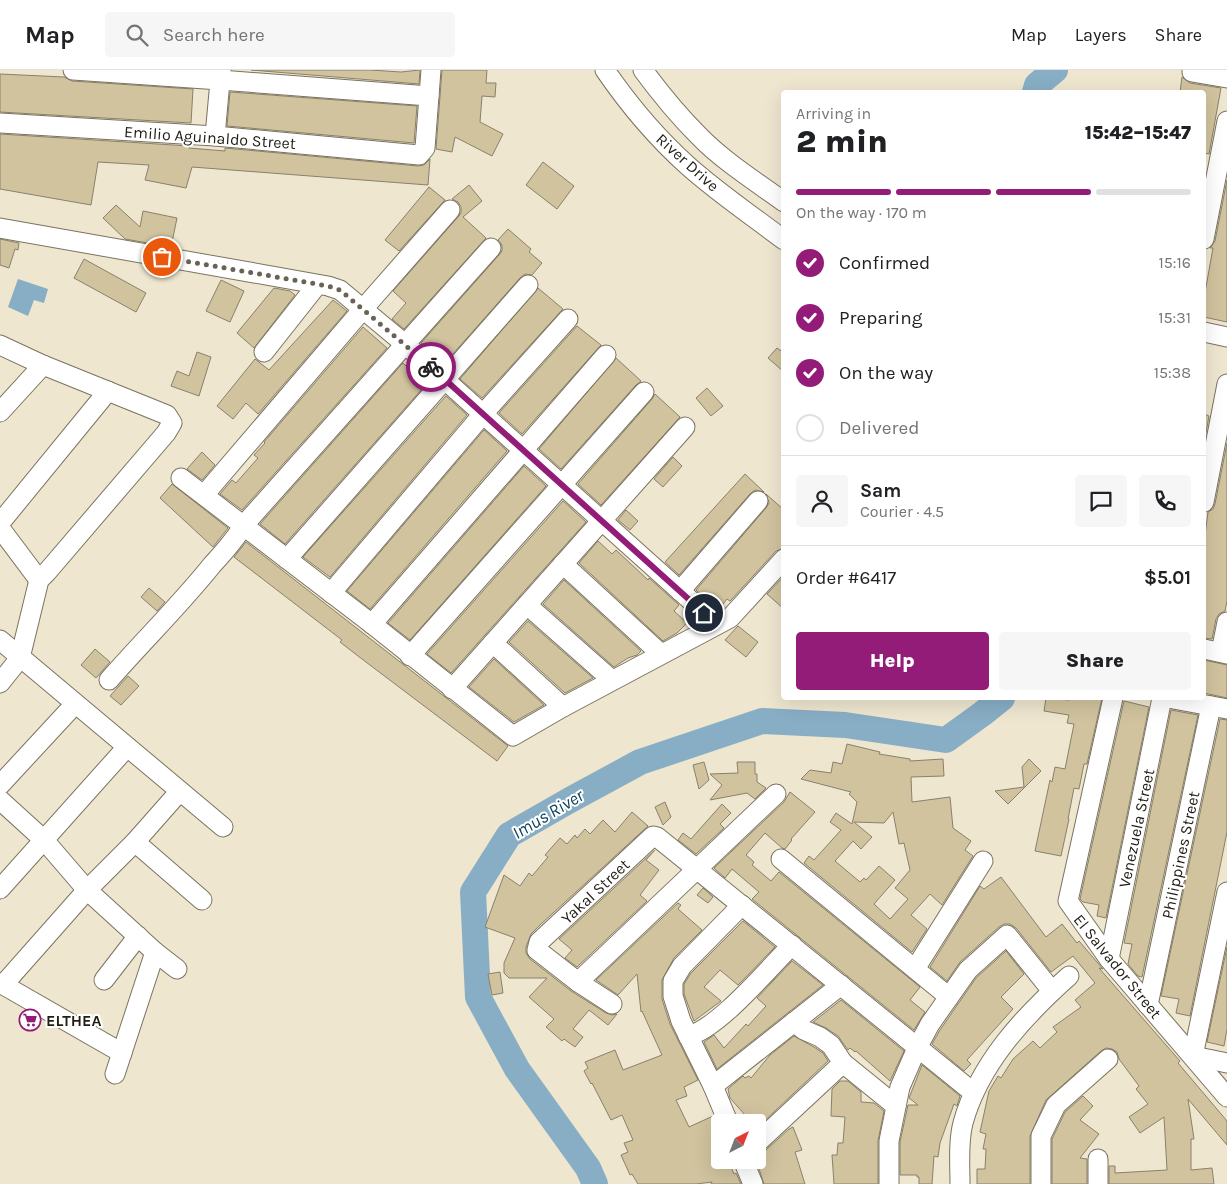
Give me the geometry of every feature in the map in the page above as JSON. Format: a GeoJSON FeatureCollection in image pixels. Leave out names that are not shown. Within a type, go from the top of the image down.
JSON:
{"type":"FeatureCollection","features":[{"type":"Feature","properties":{"kind":"street"},"geometry":{"type":"LineString","coordinates":[[73,70],[220,75],[429,96],[431,70]]}},
{"type":"Feature","properties":{"kind":"street","name":"River Drive"},"geometry":{"type":"LineString","coordinates":[[606,70],[640,117],[670,148],[711,185],[781,238]]}},
{"type":"Feature","properties":{"kind":"street","name":"River Drive"},"geometry":{"type":"LineString","coordinates":[[643,70],[667,102],[699,137],[738,169],[781,200]]}},
{"type":"Feature","properties":{"kind":"street"},"geometry":{"type":"LineString","coordinates":[[1192,72],[1227,78]]}},
{"type":"Feature","properties":{"kind":"street"},"geometry":{"type":"LineString","coordinates":[[216,136],[220,75]]}},
{"type":"Feature","properties":{"kind":"street","name":"Emilio Aguinaldo Street"},"geometry":{"type":"LineString","coordinates":[[0,123],[216,136],[419,155],[425,148],[429,96]]}},
{"type":"Feature","properties":{"kind":"street"},"geometry":{"type":"LineString","coordinates":[[1206,229],[1227,122]]}},
{"type":"Feature","properties":{"kind":"street"},"geometry":{"type":"LineString","coordinates":[[204,495],[450,210]]}},
{"type":"Feature","properties":{"kind":"street"},"geometry":{"type":"LineString","coordinates":[[0,228],[328,286],[340,290],[484,414],[717,624]]}},
{"type":"Feature","properties":{"kind":"street"},"geometry":{"type":"LineString","coordinates":[[109,680],[171,614],[243,526],[491,248]]}},
{"type":"Feature","properties":{"kind":"street"},"geometry":{"type":"LineString","coordinates":[[264,352],[317,285]]}},
{"type":"Feature","properties":{"kind":"street"},"geometry":{"type":"LineString","coordinates":[[287,559],[528,285]]}},
{"type":"Feature","properties":{"kind":"street"},"geometry":{"type":"LineString","coordinates":[[331,593],[568,319]]}},
{"type":"Feature","properties":{"kind":"street"},"geometry":{"type":"LineString","coordinates":[[1206,332],[1227,337]]}},
{"type":"Feature","properties":{"kind":"street"},"geometry":{"type":"LineString","coordinates":[[0,345],[167,415],[172,423],[104,506],[39,580],[20,658],[0,683]]}},
{"type":"Feature","properties":{"kind":"street"},"geometry":{"type":"LineString","coordinates":[[372,624],[606,355]]}},
{"type":"Feature","properties":{"kind":"street"},"geometry":{"type":"LineString","coordinates":[[0,412],[44,365]]}},
{"type":"Feature","properties":{"kind":"street"},"geometry":{"type":"LineString","coordinates":[[1206,492],[1227,384]]}},
{"type":"Feature","properties":{"kind":"street"},"geometry":{"type":"LineString","coordinates":[[0,524],[108,391]]}},
{"type":"Feature","properties":{"kind":"street"},"geometry":{"type":"LineString","coordinates":[[410,656],[644,392]]}},
{"type":"Feature","properties":{"kind":"street"},"geometry":{"type":"LineString","coordinates":[[452,690],[684,427]]}},
{"type":"Feature","properties":{"kind":"street"},"geometry":{"type":"LineString","coordinates":[[181,478],[372,624],[452,690],[513,736],[612,680],[730,618],[781,566]]}},
{"type":"Feature","properties":{"kind":"street"},"geometry":{"type":"LineString","coordinates":[[680,591],[758,501]]}},
{"type":"Feature","properties":{"kind":"street"},"geometry":{"type":"LineString","coordinates":[[0,528],[39,580]]}},
{"type":"Feature","properties":{"kind":"street"},"geometry":{"type":"LineString","coordinates":[[563,564],[661,654]]}},
{"type":"Feature","properties":{"kind":"street"},"geometry":{"type":"LineString","coordinates":[[527,604],[612,680]]}},
{"type":"Feature","properties":{"kind":"street"},"geometry":{"type":"LineString","coordinates":[[1217,652],[1227,622]]}},
{"type":"Feature","properties":{"kind":"street"},"geometry":{"type":"LineString","coordinates":[[0,640],[223,828]]}},
{"type":"Feature","properties":{"kind":"street"},"geometry":{"type":"LineString","coordinates":[[493,643],[563,707]]}},
{"type":"Feature","properties":{"kind":"street","name":"El Salvador Street"},"geometry":{"type":"LineString","coordinates":[[1113,700],[1068,901],[1109,959],[1227,1097]]}},
{"type":"Feature","properties":{"kind":"street","name":"Venezuela Street"},"geometry":{"type":"LineString","coordinates":[[1109,959],[1162,700]]}},
{"type":"Feature","properties":{"kind":"street"},"geometry":{"type":"LineString","coordinates":[[1179,700],[1219,707]]}},
{"type":"Feature","properties":{"kind":"street"},"geometry":{"type":"LineString","coordinates":[[0,785],[75,704]]}},
{"type":"Feature","properties":{"kind":"street","name":"Philippines Street"},"geometry":{"type":"LineString","coordinates":[[1148,1005],[1219,707]]}},
{"type":"Feature","properties":{"kind":"street"},"geometry":{"type":"LineString","coordinates":[[0,889],[127,747]]}},
{"type":"Feature","properties":{"kind":"street"},"geometry":{"type":"LineString","coordinates":[[122,1053],[2,984],[87,890],[135,842],[180,792]]}},
{"type":"Feature","properties":{"kind":"street"},"geometry":{"type":"LineString","coordinates":[[612,1004],[578,982],[776,794]]}},
{"type":"Feature","properties":{"kind":"street"},"geometry":{"type":"LineString","coordinates":[[0,800],[44,840],[87,890],[155,952],[177,969]]}},
{"type":"Feature","properties":{"kind":"street","name":"Yakal Street"},"geometry":{"type":"LineString","coordinates":[[578,982],[538,950],[539,942],[652,836],[657,837],[697,869]]}},
{"type":"Feature","properties":{"kind":"street"},"geometry":{"type":"LineString","coordinates":[[135,842],[202,900]]}},
{"type":"Feature","properties":{"kind":"street"},"geometry":{"type":"LineString","coordinates":[[781,860],[949,997]]}},
{"type":"Feature","properties":{"kind":"street"},"geometry":{"type":"LineString","coordinates":[[915,969],[983,861]]}},
{"type":"Feature","properties":{"kind":"street"},"geometry":{"type":"LineString","coordinates":[[697,869],[974,1092]]}},
{"type":"Feature","properties":{"kind":"street"},"geometry":{"type":"LineString","coordinates":[[1227,892],[1193,1056],[1227,1062]]}},
{"type":"Feature","properties":{"kind":"street"},"geometry":{"type":"LineString","coordinates":[[725,1114],[681,1022],[673,996],[673,981],[682,966],[742,905]]}},
{"type":"Feature","properties":{"kind":"street"},"geometry":{"type":"LineString","coordinates":[[889,1184],[889,1141],[900,1087],[930,1024],[968,970],[1008,934],[1052,991]]}},
{"type":"Feature","properties":{"kind":"street"},"geometry":{"type":"LineString","coordinates":[[104,980],[138,936]]}},
{"type":"Feature","properties":{"kind":"street"},"geometry":{"type":"LineString","coordinates":[[688,1036],[700,1032],[727,1011],[792,945]]}},
{"type":"Feature","properties":{"kind":"street"},"geometry":{"type":"LineString","coordinates":[[115,1074],[155,952]]}},
{"type":"Feature","properties":{"kind":"street"},"geometry":{"type":"LineString","coordinates":[[960,1184],[962,1125],[974,1092],[1004,1042],[1052,991],[1069,976]]}},
{"type":"Feature","properties":{"kind":"street"},"geometry":{"type":"LineString","coordinates":[[713,1086],[841,984]]}},
{"type":"Feature","properties":{"kind":"street"},"geometry":{"type":"LineString","coordinates":[[794,1022],[804,1030],[820,1037],[831,1045],[843,1063],[896,1106]]}},
{"type":"Feature","properties":{"kind":"street"},"geometry":{"type":"LineString","coordinates":[[1041,1184],[1041,1136],[1056,1105],[1108,1059]]}},
{"type":"Feature","properties":{"kind":"street"},"geometry":{"type":"LineString","coordinates":[[766,1135],[843,1063]]}},
{"type":"Feature","properties":{"kind":"street"},"geometry":{"type":"LineString","coordinates":[[1098,1159],[1098,1184]]}},
{"type":"Feature","properties":{"kind":"street"},"geometry":{"type":"LineString","coordinates":[[747,1169],[753,1184]]}},
{"type":"Feature","properties":{"kind":"water"},"geometry":{"type":"Polygon","coordinates":[[[18,279],[48,289],[44,303],[34,300],[28,316],[8,307],[18,279]]]}},
{"type":"Feature","properties":{"kind":"building"},"geometry":{"type":"Polygon","coordinates":[[[251,70],[370,70],[401,72],[420,70],[419,84],[251,70]]]}},
{"type":"Feature","properties":{"kind":"building"},"geometry":{"type":"Polygon","coordinates":[[[442,70],[487,70],[486,83],[496,83],[495,97],[482,96],[480,122],[503,134],[492,156],[455,137],[452,152],[436,149],[442,70]]]}},
{"type":"Feature","properties":{"kind":"building"},"geometry":{"type":"Polygon","coordinates":[[[0,74],[64,77],[72,81],[193,89],[191,123],[0,112],[0,74]]]}},
{"type":"Feature","properties":{"kind":"building"},"geometry":{"type":"Polygon","coordinates":[[[1182,77],[1190,83],[1221,88],[1209,154],[1206,153],[1206,90],[1180,90],[1182,77]]]}},
{"type":"Feature","properties":{"kind":"building"},"geometry":{"type":"Polygon","coordinates":[[[230,92],[417,106],[414,143],[227,126],[230,92]]]}},
{"type":"Feature","properties":{"kind":"building"},"geometry":{"type":"Polygon","coordinates":[[[0,134],[189,146],[189,148],[225,151],[225,148],[418,166],[424,165],[430,159],[428,185],[192,167],[186,188],[145,180],[149,165],[98,162],[91,205],[0,189],[0,134]]]}},
{"type":"Feature","properties":{"kind":"building"},"geometry":{"type":"Polygon","coordinates":[[[543,162],[574,186],[557,209],[526,185],[543,162]]]}},
{"type":"Feature","properties":{"kind":"building"},"geometry":{"type":"Polygon","coordinates":[[[1227,180],[1227,322],[1206,317],[1206,287],[1213,248],[1210,248],[1215,241],[1227,180]]]}},
{"type":"Feature","properties":{"kind":"building"},"geometry":{"type":"Polygon","coordinates":[[[469,185],[482,201],[463,217],[486,238],[404,329],[392,319],[406,303],[393,291],[461,213],[461,207],[458,202],[452,199],[469,185]]]}},
{"type":"Feature","properties":{"kind":"building"},"geometry":{"type":"Polygon","coordinates":[[[429,187],[445,200],[399,251],[385,240],[429,187]]]}},
{"type":"Feature","properties":{"kind":"building"},"geometry":{"type":"Polygon","coordinates":[[[116,205],[140,227],[143,211],[177,218],[171,247],[125,239],[103,218],[116,205]]]}},
{"type":"Feature","properties":{"kind":"building"},"geometry":{"type":"Polygon","coordinates":[[[508,229],[531,249],[529,252],[542,263],[532,275],[525,274],[520,278],[444,364],[421,343],[499,255],[502,251],[502,245],[498,240],[508,229]]]}},
{"type":"Feature","properties":{"kind":"building"},"geometry":{"type":"Polygon","coordinates":[[[0,239],[19,243],[18,250],[15,249],[9,268],[0,265],[0,239]]]}},
{"type":"Feature","properties":{"kind":"building"},"geometry":{"type":"Polygon","coordinates":[[[84,259],[146,293],[136,312],[74,278],[84,259]]]}},
{"type":"Feature","properties":{"kind":"building"},"geometry":{"type":"Polygon","coordinates":[[[221,280],[244,291],[230,322],[206,311],[221,280]]]}},
{"type":"Feature","properties":{"kind":"building"},"geometry":{"type":"Polygon","coordinates":[[[274,288],[290,291],[295,295],[254,348],[237,333],[274,288]]]}},
{"type":"Feature","properties":{"kind":"building"},"geometry":{"type":"Polygon","coordinates":[[[538,288],[563,309],[482,398],[460,379],[538,288]]]}},
{"type":"Feature","properties":{"kind":"building"},"geometry":{"type":"Polygon","coordinates":[[[333,300],[347,311],[258,414],[246,403],[233,419],[217,406],[255,359],[269,370],[333,300]]]}},
{"type":"Feature","properties":{"kind":"building"},"geometry":{"type":"Polygon","coordinates":[[[577,326],[601,345],[522,434],[499,413],[577,326]]]}},
{"type":"Feature","properties":{"kind":"building"},"geometry":{"type":"Polygon","coordinates":[[[363,327],[387,348],[242,510],[220,494],[232,480],[236,483],[258,458],[254,455],[264,442],[363,327]]]}},
{"type":"Feature","properties":{"kind":"building"},"geometry":{"type":"Polygon","coordinates":[[[777,348],[781,351],[781,369],[768,358],[777,348]]]}},
{"type":"Feature","properties":{"kind":"building"},"geometry":{"type":"Polygon","coordinates":[[[197,352],[211,357],[199,396],[171,386],[177,371],[189,376],[197,352]]]}},
{"type":"Feature","properties":{"kind":"building"},"geometry":{"type":"Polygon","coordinates":[[[616,358],[641,381],[561,469],[539,449],[616,358]]]}},
{"type":"Feature","properties":{"kind":"building"},"geometry":{"type":"Polygon","coordinates":[[[403,363],[406,366],[409,363],[429,381],[285,544],[260,524],[403,363]]]}},
{"type":"Feature","properties":{"kind":"building"},"geometry":{"type":"Polygon","coordinates":[[[707,388],[723,406],[711,416],[696,398],[707,388]]]}},
{"type":"Feature","properties":{"kind":"building"},"geometry":{"type":"Polygon","coordinates":[[[655,394],[680,417],[601,505],[578,484],[655,394]]]}},
{"type":"Feature","properties":{"kind":"building"},"geometry":{"type":"Polygon","coordinates":[[[446,396],[467,415],[330,577],[303,557],[446,396]]]}},
{"type":"Feature","properties":{"kind":"building"},"geometry":{"type":"Polygon","coordinates":[[[1206,415],[1209,416],[1206,433],[1206,415]]]}},
{"type":"Feature","properties":{"kind":"building"},"geometry":{"type":"Polygon","coordinates":[[[484,430],[507,451],[370,609],[347,591],[484,430]]]}},
{"type":"Feature","properties":{"kind":"building"},"geometry":{"type":"Polygon","coordinates":[[[1227,443],[1227,601],[1225,611],[1219,614],[1216,619],[1212,639],[1206,638],[1206,528],[1208,512],[1213,509],[1227,443]]]}},
{"type":"Feature","properties":{"kind":"building"},"geometry":{"type":"Polygon","coordinates":[[[202,452],[215,465],[202,480],[187,469],[202,452]]]}},
{"type":"Feature","properties":{"kind":"building"},"geometry":{"type":"Polygon","coordinates":[[[673,457],[682,466],[663,487],[654,479],[673,457]]]}},
{"type":"Feature","properties":{"kind":"building"},"geometry":{"type":"Polygon","coordinates":[[[524,466],[546,486],[410,640],[388,623],[524,466]]]}},
{"type":"Feature","properties":{"kind":"building"},"geometry":{"type":"Polygon","coordinates":[[[745,474],[764,492],[755,490],[750,494],[679,575],[665,562],[745,474]]]}},
{"type":"Feature","properties":{"kind":"building"},"geometry":{"type":"Polygon","coordinates":[[[172,484],[228,528],[213,547],[160,498],[172,484]]]}},
{"type":"Feature","properties":{"kind":"building"},"geometry":{"type":"Polygon","coordinates":[[[766,494],[781,507],[781,549],[776,551],[730,601],[727,599],[718,610],[696,590],[769,503],[766,494]]]}},
{"type":"Feature","properties":{"kind":"building"},"geometry":{"type":"Polygon","coordinates":[[[563,501],[586,522],[451,673],[427,654],[563,501]]]}},
{"type":"Feature","properties":{"kind":"building"},"geometry":{"type":"Polygon","coordinates":[[[626,510],[638,521],[630,530],[618,520],[626,510]]]}},
{"type":"Feature","properties":{"kind":"building"},"geometry":{"type":"Polygon","coordinates":[[[598,541],[612,554],[616,550],[648,580],[649,578],[679,605],[674,611],[687,623],[677,633],[663,641],[579,563],[598,541]]]}},
{"type":"Feature","properties":{"kind":"building"},"geometry":{"type":"Polygon","coordinates":[[[246,542],[508,746],[497,761],[358,656],[340,642],[342,640],[234,557],[246,542]]]}},
{"type":"Feature","properties":{"kind":"building"},"geometry":{"type":"Polygon","coordinates":[[[781,579],[781,606],[767,594],[781,579]]]}},
{"type":"Feature","properties":{"kind":"building"},"geometry":{"type":"Polygon","coordinates":[[[564,580],[641,651],[614,667],[543,604],[564,580]]]}},
{"type":"Feature","properties":{"kind":"building"},"geometry":{"type":"Polygon","coordinates":[[[149,588],[165,602],[157,611],[141,597],[149,588]]]}},
{"type":"Feature","properties":{"kind":"building"},"geometry":{"type":"Polygon","coordinates":[[[528,621],[593,678],[565,693],[509,642],[528,621]]]}},
{"type":"Feature","properties":{"kind":"building"},"geometry":{"type":"Polygon","coordinates":[[[738,626],[758,642],[746,657],[725,640],[738,626]]]}},
{"type":"Feature","properties":{"kind":"building"},"geometry":{"type":"Polygon","coordinates":[[[95,649],[110,662],[96,678],[81,665],[95,649]]]}},
{"type":"Feature","properties":{"kind":"building"},"geometry":{"type":"Polygon","coordinates":[[[494,659],[544,705],[514,722],[469,687],[494,659]]]}},
{"type":"Feature","properties":{"kind":"building"},"geometry":{"type":"Polygon","coordinates":[[[1206,660],[1227,665],[1227,698],[1206,693],[1206,660]]]}},
{"type":"Feature","properties":{"kind":"building"},"geometry":{"type":"Polygon","coordinates":[[[128,676],[139,686],[121,705],[110,696],[128,676]]]}},
{"type":"Feature","properties":{"kind":"building"},"geometry":{"type":"Polygon","coordinates":[[[1046,700],[1102,700],[1087,764],[1084,764],[1079,789],[1074,788],[1061,856],[1035,851],[1050,780],[1052,782],[1055,767],[1065,769],[1074,724],[1067,723],[1069,715],[1044,711],[1046,700]]]}},
{"type":"Feature","properties":{"kind":"building"},"geometry":{"type":"Polygon","coordinates":[[[1124,701],[1149,707],[1106,918],[1097,916],[1099,905],[1083,902],[1080,899],[1124,701]]]}},
{"type":"Feature","properties":{"kind":"building"},"geometry":{"type":"Polygon","coordinates":[[[1171,710],[1198,715],[1142,977],[1138,976],[1128,964],[1132,944],[1124,943],[1171,710]]]}},
{"type":"Feature","properties":{"kind":"building"},"geometry":{"type":"Polygon","coordinates":[[[1220,719],[1227,720],[1227,832],[1190,1016],[1176,1013],[1179,999],[1161,996],[1220,719]]]}},
{"type":"Feature","properties":{"kind":"building"},"geometry":{"type":"Polygon","coordinates":[[[847,744],[880,752],[879,754],[910,759],[910,761],[943,759],[944,776],[911,777],[912,802],[950,797],[953,828],[971,841],[965,850],[973,856],[942,905],[930,894],[911,915],[927,929],[912,952],[804,863],[809,856],[814,860],[841,830],[830,822],[836,813],[852,824],[857,802],[849,794],[851,792],[801,779],[810,770],[831,773],[833,762],[842,764],[847,744]],[[893,812],[884,823],[854,822],[872,837],[861,849],[853,841],[835,861],[860,882],[864,878],[866,880],[879,866],[895,880],[874,904],[890,919],[908,899],[895,888],[910,870],[904,843],[899,844],[893,812]]]}},
{"type":"Feature","properties":{"kind":"building"},"geometry":{"type":"Polygon","coordinates":[[[1029,759],[1041,771],[1008,804],[995,791],[1024,787],[1022,767],[1029,759]]]}},
{"type":"Feature","properties":{"kind":"building"},"geometry":{"type":"Polygon","coordinates":[[[704,762],[709,780],[699,789],[693,765],[704,762]]]}},
{"type":"Feature","properties":{"kind":"building"},"geometry":{"type":"Polygon","coordinates":[[[737,762],[755,762],[757,782],[766,788],[755,799],[747,793],[710,800],[722,785],[710,774],[738,773],[737,762]]]}},
{"type":"Feature","properties":{"kind":"building"},"geometry":{"type":"Polygon","coordinates":[[[790,792],[815,812],[791,839],[785,849],[765,833],[746,855],[754,862],[752,865],[771,881],[779,872],[920,987],[910,1000],[925,1012],[914,1030],[752,899],[759,892],[732,869],[725,878],[714,868],[784,802],[790,792]]]}},
{"type":"Feature","properties":{"kind":"building"},"geometry":{"type":"Polygon","coordinates":[[[665,802],[671,817],[663,825],[655,807],[665,802]]]}},
{"type":"Feature","properties":{"kind":"building"},"geometry":{"type":"Polygon","coordinates":[[[722,804],[731,813],[720,824],[724,828],[696,854],[678,840],[683,833],[691,839],[722,804]]]}},
{"type":"Feature","properties":{"kind":"building"},"geometry":{"type":"Polygon","coordinates":[[[632,812],[648,826],[541,924],[531,934],[526,947],[526,953],[530,959],[571,991],[606,1013],[617,1014],[608,1025],[589,1010],[573,1029],[583,1037],[575,1047],[564,1039],[562,1041],[546,1027],[554,1019],[529,997],[547,978],[509,978],[504,973],[504,963],[515,938],[485,927],[504,875],[520,886],[529,873],[532,876],[548,857],[545,855],[560,838],[567,844],[575,835],[577,838],[585,829],[590,834],[603,820],[615,832],[632,812]]]}},
{"type":"Feature","properties":{"kind":"building"},"geometry":{"type":"Polygon","coordinates":[[[655,850],[646,860],[659,870],[640,895],[647,901],[577,967],[565,958],[572,950],[559,939],[655,850]]]}},
{"type":"Feature","properties":{"kind":"building"},"geometry":{"type":"Polygon","coordinates":[[[1001,877],[1046,937],[1062,924],[1077,943],[1079,941],[1103,969],[1099,968],[1180,1061],[1178,1063],[1227,1121],[1227,1145],[1188,1099],[1194,1139],[1191,1139],[1191,1170],[1212,1168],[1214,1184],[1109,1184],[1109,1166],[1115,1166],[1115,1173],[1167,1170],[1164,1117],[1140,1133],[1129,1117],[1148,1104],[1136,1089],[1139,1086],[1119,1059],[1117,1052],[1106,1048],[1046,1100],[1030,1136],[1030,1184],[977,1184],[977,1169],[985,1169],[986,1149],[983,1149],[986,1134],[980,1132],[989,1091],[998,1076],[1001,1078],[1013,1059],[1033,1041],[1040,1048],[1057,1032],[1053,1027],[1081,1007],[1075,1000],[1095,983],[1073,956],[1051,972],[1016,928],[1010,924],[1004,924],[999,927],[960,962],[947,981],[930,967],[980,886],[984,889],[1001,877]]]}},
{"type":"Feature","properties":{"kind":"building"},"geometry":{"type":"Polygon","coordinates":[[[703,888],[713,897],[708,903],[697,895],[703,888]]]}},
{"type":"Feature","properties":{"kind":"building"},"geometry":{"type":"Polygon","coordinates":[[[678,903],[681,905],[678,909],[702,930],[674,958],[662,980],[662,999],[670,1024],[698,1080],[684,1087],[687,1096],[676,1100],[689,1127],[711,1117],[711,1169],[732,1169],[741,1184],[711,1184],[712,1182],[696,1184],[638,1184],[632,1174],[630,1175],[621,1155],[628,1152],[624,1143],[633,1140],[622,1115],[611,1120],[584,1071],[588,1068],[585,1062],[615,1050],[623,1070],[662,1055],[641,1012],[637,974],[618,995],[596,980],[678,903]]]}},
{"type":"Feature","properties":{"kind":"building"},"geometry":{"type":"Polygon","coordinates":[[[743,921],[775,947],[738,985],[720,970],[704,987],[721,1001],[694,1021],[684,994],[684,984],[691,973],[743,921]]]}},
{"type":"Feature","properties":{"kind":"building"},"geometry":{"type":"Polygon","coordinates":[[[1227,947],[1227,1029],[1224,1046],[1207,1042],[1227,947]]]}},
{"type":"Feature","properties":{"kind":"building"},"geometry":{"type":"Polygon","coordinates":[[[1006,951],[1024,974],[1001,997],[1013,1009],[967,1060],[971,1064],[964,1071],[932,1044],[976,978],[1006,951]]]}},
{"type":"Feature","properties":{"kind":"building"},"geometry":{"type":"Polygon","coordinates":[[[792,961],[823,985],[717,1069],[704,1042],[714,1035],[724,1048],[746,1024],[748,1026],[766,1006],[757,998],[792,961]]]}},
{"type":"Feature","properties":{"kind":"building"},"geometry":{"type":"Polygon","coordinates":[[[500,972],[503,993],[492,995],[488,974],[500,972]]]}},
{"type":"Feature","properties":{"kind":"building"},"geometry":{"type":"Polygon","coordinates":[[[841,1000],[904,1051],[890,1081],[856,1051],[850,1048],[848,1050],[838,1036],[813,1022],[841,1000]]]}},
{"type":"Feature","properties":{"kind":"building"},"geometry":{"type":"Polygon","coordinates":[[[794,1036],[823,1053],[828,1061],[766,1119],[766,1114],[744,1114],[730,1098],[728,1089],[743,1076],[751,1078],[770,1055],[794,1036]]]}},
{"type":"Feature","properties":{"kind":"building"},"geometry":{"type":"Polygon","coordinates":[[[922,1065],[960,1096],[957,1106],[954,1104],[940,1143],[938,1157],[934,1156],[932,1184],[919,1184],[919,1177],[917,1175],[900,1175],[900,1142],[908,1105],[918,1105],[909,1098],[922,1065]]]}},
{"type":"Feature","properties":{"kind":"building"},"geometry":{"type":"Polygon","coordinates":[[[840,1081],[848,1081],[861,1092],[861,1102],[874,1103],[884,1111],[878,1141],[878,1184],[834,1184],[832,1155],[837,1155],[838,1143],[843,1143],[845,1117],[831,1116],[832,1089],[840,1081]]]}},
{"type":"Feature","properties":{"kind":"building"},"geometry":{"type":"Polygon","coordinates":[[[1083,1096],[1093,1106],[1080,1120],[1099,1134],[1080,1158],[1087,1159],[1087,1184],[1052,1184],[1052,1139],[1065,1112],[1083,1096]]]}},
{"type":"Feature","properties":{"kind":"building"},"geometry":{"type":"Polygon","coordinates":[[[793,1127],[802,1150],[795,1152],[805,1184],[764,1184],[759,1169],[766,1169],[766,1150],[793,1127]]]}},
{"type":"Feature","properties":{"kind":"waterway"},"geometry":{"type":"LineString","coordinates":[[1036,90],[1037,85],[1055,70]]}},
{"type":"Feature","properties":{"kind":"waterway","name":"Imus River"},"geometry":{"type":"LineString","coordinates":[[595,1184],[588,1168],[517,1069],[478,997],[473,892],[509,835],[640,762],[762,721],[845,725],[946,740],[1000,700]]}},
{"type":"Feature","properties":{"kind":"way so far"},"geometry":{"type":"LineString","coordinates":[[162,257],[328,286],[340,290],[431,367]]}},
{"type":"Feature","properties":{"kind":"place","name":"ELTHEA"},"geometry":{"type":"Point","coordinates":[30,1020]}},
{"type":"Feature","properties":{"kind":"route"},"geometry":{"type":"LineString","coordinates":[[431,367],[704,613]]}}]}
